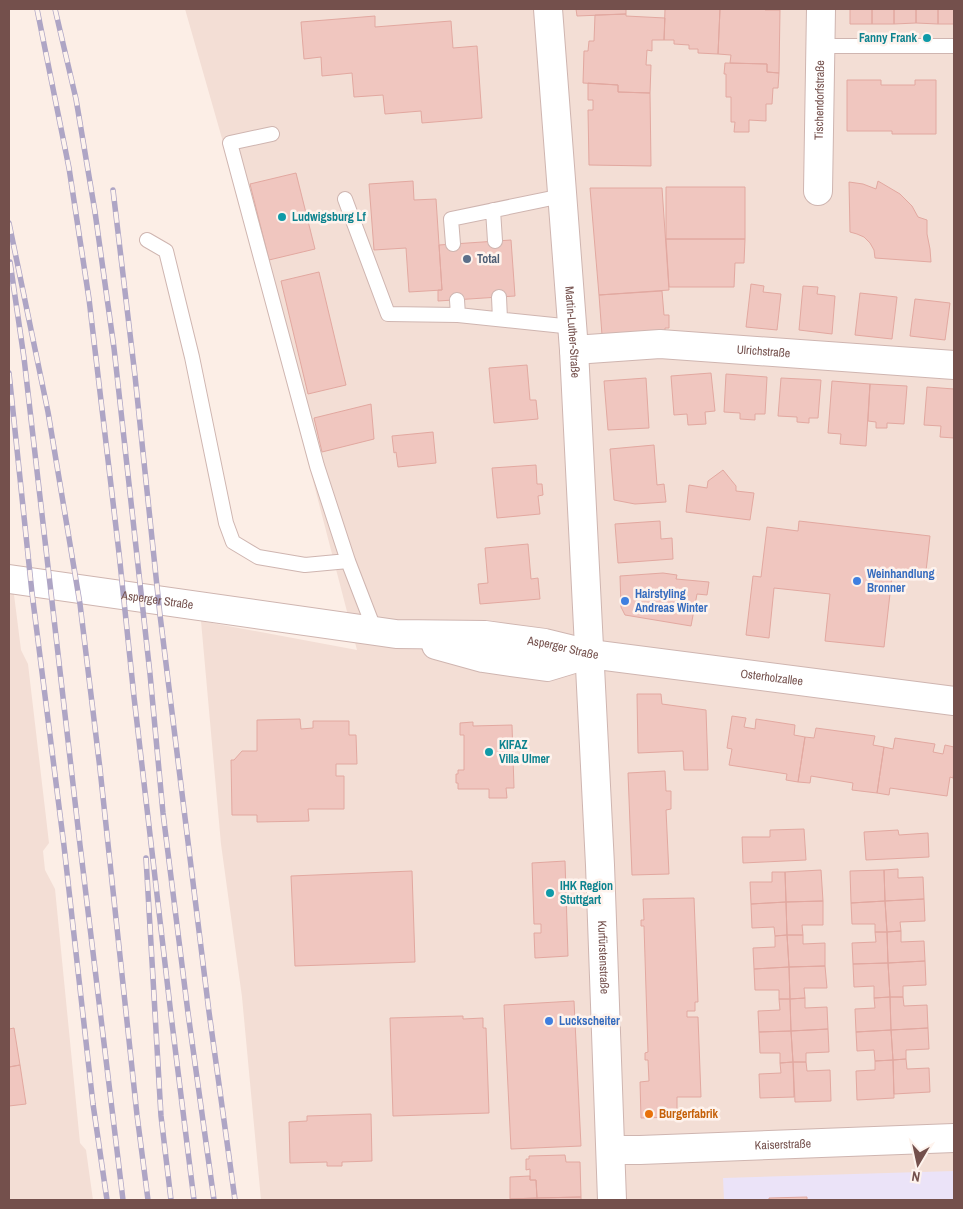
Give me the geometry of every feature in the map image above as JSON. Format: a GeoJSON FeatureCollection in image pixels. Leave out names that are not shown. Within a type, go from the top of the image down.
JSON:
{"type":"FeatureCollection","features":[{"type":"Feature","properties":{"kind":"street","name":"Martin-Luther-Straße"},"geometry":{"type":"LineString","coordinates":[[548,9],[573,338],[590,654]]}},
{"type":"Feature","properties":{"kind":"street","name":"Tischendorfstraße"},"geometry":{"type":"LineString","coordinates":[[818,191],[821,9]]}},
{"type":"Feature","properties":{"kind":"street","name":"Ulrichstraße"},"geometry":{"type":"LineString","coordinates":[[573,338],[954,364]]}},
{"type":"Feature","properties":{"kind":"street","name":"Asperger Straße"},"geometry":{"type":"LineString","coordinates":[[9,579],[385,632],[486,635],[545,643],[590,654]]}},
{"type":"Feature","properties":{"kind":"street","name":"Osterholzallee"},"geometry":{"type":"LineString","coordinates":[[590,654],[954,701]]}},
{"type":"Feature","properties":{"kind":"street","name":"Kurfürstenstraße"},"geometry":{"type":"LineString","coordinates":[[590,654],[600,855],[612,1200]]}},
{"type":"Feature","properties":{"kind":"street","name":"Kaiserstraße"},"geometry":{"type":"LineString","coordinates":[[611,1150],[954,1138]]}},
{"type":"Feature","properties":{"kind":"lane"},"geometry":{"type":"LineString","coordinates":[[820,46],[954,46]]}},
{"type":"Feature","properties":{"kind":"lane"},"geometry":{"type":"LineString","coordinates":[[272,134],[230,144],[317,466],[348,561],[385,632]]}},
{"type":"Feature","properties":{"kind":"lane"},"geometry":{"type":"LineString","coordinates":[[453,244],[451,219],[562,196]]}},
{"type":"Feature","properties":{"kind":"lane"},"geometry":{"type":"LineString","coordinates":[[345,199],[388,314],[458,315],[500,319],[573,338]]}},
{"type":"Feature","properties":{"kind":"lane"},"geometry":{"type":"LineString","coordinates":[[493,210],[495,241]]}},
{"type":"Feature","properties":{"kind":"lane"},"geometry":{"type":"LineString","coordinates":[[147,240],[166,251],[192,357],[226,523],[233,542],[258,557],[305,565],[348,561]]}},
{"type":"Feature","properties":{"kind":"lane"},"geometry":{"type":"LineString","coordinates":[[499,297],[500,319]]}},
{"type":"Feature","properties":{"kind":"lane"},"geometry":{"type":"LineString","coordinates":[[457,300],[458,315]]}},
{"type":"Feature","properties":{"kind":"shaded area"},"geometry":{"type":"Polygon","coordinates":[[[185,9],[954,9],[954,1200],[261,1200],[242,997],[221,844],[201,621],[357,650],[245,219],[185,9]]]}},
{"type":"Feature","properties":{"kind":"shaded area"},"geometry":{"type":"Polygon","coordinates":[[[9,555],[21,650],[28,664],[49,843],[43,851],[45,870],[55,889],[80,1143],[86,1150],[93,1200],[9,1200],[9,555]]]}},
{"type":"Feature","properties":{"kind":"shaded area"},"geometry":{"type":"Polygon","coordinates":[[[954,1171],[954,1200],[724,1200],[723,1178],[954,1171]]]}},
{"type":"Feature","properties":{"kind":"building"},"geometry":{"type":"Polygon","coordinates":[[[576,9],[626,9],[626,14],[577,16],[576,9]]]}},
{"type":"Feature","properties":{"kind":"building"},"geometry":{"type":"Polygon","coordinates":[[[665,9],[720,9],[718,54],[698,53],[698,49],[689,49],[689,45],[674,44],[674,40],[664,40],[665,9]]]}},
{"type":"Feature","properties":{"kind":"building"},"geometry":{"type":"Polygon","coordinates":[[[720,9],[780,10],[779,73],[767,72],[767,64],[730,63],[731,55],[718,54],[720,9]]]}},
{"type":"Feature","properties":{"kind":"building"},"geometry":{"type":"Polygon","coordinates":[[[850,9],[872,9],[872,24],[850,24],[850,9]]]}},
{"type":"Feature","properties":{"kind":"building"},"geometry":{"type":"Polygon","coordinates":[[[872,9],[894,9],[894,24],[872,24],[872,9]]]}},
{"type":"Feature","properties":{"kind":"building"},"geometry":{"type":"Polygon","coordinates":[[[894,9],[916,9],[916,23],[894,24],[894,9]]]}},
{"type":"Feature","properties":{"kind":"building"},"geometry":{"type":"Polygon","coordinates":[[[916,9],[938,9],[938,24],[916,23],[916,9]]]}},
{"type":"Feature","properties":{"kind":"building"},"geometry":{"type":"Polygon","coordinates":[[[938,9],[954,9],[954,24],[938,24],[938,9]]]}},
{"type":"Feature","properties":{"kind":"building"},"geometry":{"type":"Polygon","coordinates":[[[626,14],[626,16],[665,18],[664,40],[652,40],[652,51],[647,50],[646,65],[651,65],[650,93],[618,92],[618,85],[583,83],[584,51],[588,51],[589,41],[594,41],[595,15],[626,14]]]}},
{"type":"Feature","properties":{"kind":"building"},"geometry":{"type":"Polygon","coordinates":[[[375,16],[375,27],[451,21],[453,48],[477,46],[482,118],[422,123],[421,111],[385,114],[383,95],[354,97],[352,73],[322,76],[321,57],[304,59],[301,22],[375,16]]]}},
{"type":"Feature","properties":{"kind":"building"},"geometry":{"type":"Polygon","coordinates":[[[725,63],[767,64],[767,72],[779,73],[778,88],[773,88],[772,104],[766,104],[766,121],[749,120],[749,132],[734,132],[735,122],[731,122],[731,97],[726,97],[725,63]]]}},
{"type":"Feature","properties":{"kind":"building"},"geometry":{"type":"Polygon","coordinates":[[[847,80],[881,80],[881,85],[915,85],[915,80],[936,80],[936,134],[892,134],[892,131],[847,131],[847,80]]]}},
{"type":"Feature","properties":{"kind":"building"},"geometry":{"type":"Polygon","coordinates":[[[588,83],[618,85],[618,92],[650,93],[651,166],[589,165],[588,110],[593,110],[593,100],[588,100],[588,83]]]}},
{"type":"Feature","properties":{"kind":"building","name":"Ludwigsburg Lf"},"geometry":{"type":"Polygon","coordinates":[[[296,173],[315,249],[269,260],[250,184],[296,173]]]}},
{"type":"Feature","properties":{"kind":"building"},"geometry":{"type":"Polygon","coordinates":[[[413,181],[414,200],[436,199],[442,290],[409,292],[406,248],[374,250],[369,184],[413,181]]]}},
{"type":"Feature","properties":{"kind":"building"},"geometry":{"type":"Polygon","coordinates":[[[878,181],[900,194],[912,206],[918,217],[927,220],[931,262],[875,258],[874,250],[870,243],[864,237],[850,232],[849,182],[863,184],[876,189],[878,181]]]}},
{"type":"Feature","properties":{"kind":"building"},"geometry":{"type":"Polygon","coordinates":[[[666,187],[745,187],[745,239],[666,239],[666,187]]]}},
{"type":"Feature","properties":{"kind":"building"},"geometry":{"type":"Polygon","coordinates":[[[590,188],[662,188],[669,290],[599,295],[590,188]]]}},
{"type":"Feature","properties":{"kind":"building"},"geometry":{"type":"Polygon","coordinates":[[[666,239],[745,239],[744,263],[735,263],[734,287],[669,287],[666,239]]]}},
{"type":"Feature","properties":{"kind":"building"},"geometry":{"type":"Polygon","coordinates":[[[511,240],[515,296],[438,301],[438,290],[442,290],[439,245],[511,240]]]}},
{"type":"Feature","properties":{"kind":"building"},"geometry":{"type":"Polygon","coordinates":[[[319,272],[346,385],[308,394],[281,281],[319,272]]]}},
{"type":"Feature","properties":{"kind":"building"},"geometry":{"type":"Polygon","coordinates":[[[751,284],[764,286],[763,292],[781,294],[777,330],[746,327],[751,284]]]}},
{"type":"Feature","properties":{"kind":"building"},"geometry":{"type":"Polygon","coordinates":[[[803,286],[818,287],[817,294],[835,296],[832,334],[799,330],[803,286]]]}},
{"type":"Feature","properties":{"kind":"building"},"geometry":{"type":"Polygon","coordinates":[[[662,291],[664,315],[669,315],[669,328],[665,328],[665,331],[602,335],[599,295],[662,291]]]}},
{"type":"Feature","properties":{"kind":"building"},"geometry":{"type":"Polygon","coordinates":[[[860,293],[897,297],[892,339],[855,335],[860,293]]]}},
{"type":"Feature","properties":{"kind":"building"},"geometry":{"type":"Polygon","coordinates":[[[915,299],[950,303],[945,340],[910,336],[915,299]]]}},
{"type":"Feature","properties":{"kind":"building"},"geometry":{"type":"Polygon","coordinates":[[[527,365],[530,400],[536,400],[538,419],[494,423],[489,368],[527,365]]]}},
{"type":"Feature","properties":{"kind":"building"},"geometry":{"type":"Polygon","coordinates":[[[711,373],[715,411],[705,412],[706,424],[688,425],[687,414],[674,415],[671,376],[711,373]]]}},
{"type":"Feature","properties":{"kind":"building"},"geometry":{"type":"Polygon","coordinates":[[[726,374],[767,377],[765,414],[755,414],[755,420],[740,419],[740,413],[724,412],[726,374]]]}},
{"type":"Feature","properties":{"kind":"building"},"geometry":{"type":"Polygon","coordinates":[[[646,378],[649,428],[608,430],[604,381],[646,378]]]}},
{"type":"Feature","properties":{"kind":"building"},"geometry":{"type":"Polygon","coordinates":[[[781,378],[821,380],[818,418],[809,418],[809,423],[797,422],[797,417],[778,416],[781,378]]]}},
{"type":"Feature","properties":{"kind":"building"},"geometry":{"type":"Polygon","coordinates":[[[832,381],[870,384],[866,446],[840,444],[841,434],[828,433],[832,381]]]}},
{"type":"Feature","properties":{"kind":"building"},"geometry":{"type":"Polygon","coordinates":[[[870,384],[907,386],[904,424],[887,423],[887,428],[876,428],[876,422],[868,421],[870,384]]]}},
{"type":"Feature","properties":{"kind":"building"},"geometry":{"type":"Polygon","coordinates":[[[927,387],[954,389],[954,438],[940,437],[941,426],[924,425],[927,387]]]}},
{"type":"Feature","properties":{"kind":"building"},"geometry":{"type":"Polygon","coordinates":[[[371,404],[374,439],[322,452],[314,418],[371,404]]]}},
{"type":"Feature","properties":{"kind":"building"},"geometry":{"type":"Polygon","coordinates":[[[433,432],[436,463],[398,467],[392,436],[433,432]]]}},
{"type":"Feature","properties":{"kind":"building"},"geometry":{"type":"Polygon","coordinates":[[[654,445],[657,485],[664,484],[666,502],[635,504],[614,500],[610,449],[654,445]]]}},
{"type":"Feature","properties":{"kind":"building"},"geometry":{"type":"Polygon","coordinates":[[[536,465],[537,484],[542,484],[543,495],[538,496],[540,514],[497,518],[492,468],[536,465]]]}},
{"type":"Feature","properties":{"kind":"building"},"geometry":{"type":"Polygon","coordinates":[[[723,470],[736,486],[736,491],[754,493],[750,520],[686,512],[689,485],[707,488],[708,481],[723,470]]]}},
{"type":"Feature","properties":{"kind":"building"},"geometry":{"type":"Polygon","coordinates":[[[660,521],[661,539],[672,538],[673,559],[618,563],[615,524],[660,521]]]}},
{"type":"Feature","properties":{"kind":"building"},"geometry":{"type":"Polygon","coordinates":[[[799,521],[930,536],[925,580],[892,576],[884,647],[825,641],[830,594],[774,588],[769,638],[746,635],[753,576],[761,577],[767,527],[798,531],[799,521]]]}},
{"type":"Feature","properties":{"kind":"building"},"geometry":{"type":"Polygon","coordinates":[[[528,544],[531,579],[538,578],[540,599],[480,604],[478,584],[488,583],[485,548],[528,544]]]}},
{"type":"Feature","properties":{"kind":"building"},"geometry":{"type":"Polygon","coordinates":[[[663,573],[677,575],[676,579],[709,582],[707,595],[697,594],[691,626],[625,615],[621,607],[620,576],[663,573]]]}},
{"type":"Feature","properties":{"kind":"building"},"geometry":{"type":"Polygon","coordinates":[[[637,694],[661,694],[662,704],[706,710],[708,770],[684,770],[683,751],[638,753],[637,694]]]}},
{"type":"Feature","properties":{"kind":"building"},"geometry":{"type":"Polygon","coordinates":[[[732,716],[746,718],[744,727],[755,729],[756,719],[795,725],[794,735],[805,737],[798,782],[786,780],[787,774],[729,765],[732,749],[727,748],[732,716]]]}},
{"type":"Feature","properties":{"kind":"building"},"geometry":{"type":"Polygon","coordinates":[[[300,719],[301,729],[313,728],[313,721],[349,721],[349,735],[356,735],[357,764],[336,764],[336,776],[344,776],[344,809],[308,809],[309,821],[257,822],[257,815],[232,815],[231,760],[234,760],[242,751],[257,751],[257,720],[300,719]]]}},
{"type":"Feature","properties":{"kind":"building","name":"KIFAZ Villa Ulmer"},"geometry":{"type":"Polygon","coordinates":[[[473,722],[473,726],[512,725],[514,788],[506,788],[507,798],[489,798],[489,789],[458,789],[456,774],[458,774],[458,770],[464,770],[464,735],[460,735],[460,723],[473,722]]]}},
{"type":"Feature","properties":{"kind":"building"},"geometry":{"type":"Polygon","coordinates":[[[816,728],[875,736],[873,745],[884,747],[877,793],[852,790],[853,783],[811,776],[810,783],[798,782],[805,737],[814,738],[816,728]]]}},
{"type":"Feature","properties":{"kind":"building"},"geometry":{"type":"Polygon","coordinates":[[[895,738],[935,744],[933,752],[943,754],[945,745],[954,747],[954,772],[953,778],[950,777],[947,796],[890,788],[889,795],[877,793],[884,747],[893,749],[895,738]]]}},
{"type":"Feature","properties":{"kind":"building"},"geometry":{"type":"Polygon","coordinates":[[[665,771],[666,791],[671,791],[671,809],[666,810],[669,874],[632,875],[628,773],[665,771]]]}},
{"type":"Feature","properties":{"kind":"building"},"geometry":{"type":"Polygon","coordinates":[[[804,829],[806,860],[743,863],[742,837],[770,837],[770,830],[804,829]]]}},
{"type":"Feature","properties":{"kind":"building"},"geometry":{"type":"Polygon","coordinates":[[[898,830],[899,835],[928,833],[929,857],[866,860],[864,832],[898,830]]]}},
{"type":"Feature","properties":{"kind":"building","name":"IHK Region Stuttgart"},"geometry":{"type":"Polygon","coordinates":[[[565,861],[568,956],[535,958],[534,933],[541,933],[541,924],[534,924],[532,863],[565,861]]]}},
{"type":"Feature","properties":{"kind":"building"},"geometry":{"type":"Polygon","coordinates":[[[898,869],[898,878],[923,877],[924,899],[885,901],[884,870],[898,869]]]}},
{"type":"Feature","properties":{"kind":"building"},"geometry":{"type":"Polygon","coordinates":[[[821,870],[823,901],[786,902],[785,872],[821,870]]]}},
{"type":"Feature","properties":{"kind":"building"},"geometry":{"type":"Polygon","coordinates":[[[884,870],[885,901],[851,903],[850,871],[884,870]]]}},
{"type":"Feature","properties":{"kind":"building"},"geometry":{"type":"Polygon","coordinates":[[[412,871],[415,962],[295,966],[291,876],[412,871]]]}},
{"type":"Feature","properties":{"kind":"building"},"geometry":{"type":"Polygon","coordinates":[[[772,872],[785,872],[786,902],[751,904],[750,882],[772,882],[772,872]]]}},
{"type":"Feature","properties":{"kind":"building"},"geometry":{"type":"Polygon","coordinates":[[[694,898],[698,1002],[695,1002],[695,1011],[687,1011],[687,1017],[698,1017],[701,1097],[677,1097],[677,1117],[641,1118],[640,1082],[649,1081],[648,1060],[645,1060],[645,1053],[648,1052],[644,926],[641,926],[641,920],[644,920],[643,899],[694,898]]]}},
{"type":"Feature","properties":{"kind":"building"},"geometry":{"type":"Polygon","coordinates":[[[924,899],[925,921],[900,922],[901,931],[887,932],[885,901],[924,899]]]}},
{"type":"Feature","properties":{"kind":"building"},"geometry":{"type":"Polygon","coordinates":[[[823,901],[823,925],[802,925],[803,935],[787,935],[786,902],[823,901]]]}},
{"type":"Feature","properties":{"kind":"building"},"geometry":{"type":"Polygon","coordinates":[[[885,901],[887,932],[875,932],[875,924],[852,924],[851,903],[885,901]]]}},
{"type":"Feature","properties":{"kind":"building"},"geometry":{"type":"Polygon","coordinates":[[[786,902],[787,935],[775,936],[774,927],[752,928],[751,904],[786,902]]]}},
{"type":"Feature","properties":{"kind":"building"},"geometry":{"type":"Polygon","coordinates":[[[901,931],[901,942],[924,941],[925,961],[888,963],[887,932],[901,931]]]}},
{"type":"Feature","properties":{"kind":"building"},"geometry":{"type":"Polygon","coordinates":[[[875,932],[887,932],[888,963],[853,964],[852,943],[876,942],[875,932]]]}},
{"type":"Feature","properties":{"kind":"building"},"geometry":{"type":"Polygon","coordinates":[[[787,935],[803,935],[803,944],[825,943],[825,966],[789,967],[787,935]]]}},
{"type":"Feature","properties":{"kind":"building"},"geometry":{"type":"Polygon","coordinates":[[[787,935],[789,967],[754,969],[753,948],[775,947],[775,936],[787,935]]]}},
{"type":"Feature","properties":{"kind":"building"},"geometry":{"type":"Polygon","coordinates":[[[925,961],[926,985],[903,986],[903,997],[890,997],[888,963],[925,961]]]}},
{"type":"Feature","properties":{"kind":"building"},"geometry":{"type":"Polygon","coordinates":[[[888,963],[890,997],[874,998],[874,986],[854,987],[853,964],[888,963]]]}},
{"type":"Feature","properties":{"kind":"building"},"geometry":{"type":"Polygon","coordinates":[[[825,966],[827,988],[804,988],[805,998],[790,999],[789,967],[825,966]]]}},
{"type":"Feature","properties":{"kind":"building"},"geometry":{"type":"Polygon","coordinates":[[[789,967],[790,999],[779,999],[779,990],[755,990],[754,969],[789,967]]]}},
{"type":"Feature","properties":{"kind":"building"},"geometry":{"type":"Polygon","coordinates":[[[890,997],[903,997],[904,1006],[927,1005],[928,1028],[891,1030],[890,997]]]}},
{"type":"Feature","properties":{"kind":"building"},"geometry":{"type":"Polygon","coordinates":[[[890,997],[891,1030],[856,1032],[855,1009],[875,1008],[874,998],[890,997]]]}},
{"type":"Feature","properties":{"kind":"building"},"geometry":{"type":"Polygon","coordinates":[[[805,998],[805,1008],[827,1007],[828,1029],[791,1031],[790,999],[805,998]]]}},
{"type":"Feature","properties":{"kind":"building"},"geometry":{"type":"Polygon","coordinates":[[[779,999],[790,999],[791,1031],[759,1032],[758,1011],[780,1010],[779,999]]]}},
{"type":"Feature","properties":{"kind":"building"},"geometry":{"type":"Polygon","coordinates":[[[574,1001],[581,1146],[511,1149],[504,1005],[574,1001]]]}},
{"type":"Feature","properties":{"kind":"building"},"geometry":{"type":"Polygon","coordinates":[[[463,1016],[463,1019],[483,1018],[483,1028],[486,1028],[489,1113],[393,1116],[390,1018],[463,1016]]]}},
{"type":"Feature","properties":{"kind":"building"},"geometry":{"type":"Polygon","coordinates":[[[14,1028],[20,1065],[9,1067],[9,1029],[14,1028]]]}},
{"type":"Feature","properties":{"kind":"building"},"geometry":{"type":"Polygon","coordinates":[[[928,1028],[929,1049],[906,1050],[906,1059],[893,1060],[891,1030],[928,1028]]]}},
{"type":"Feature","properties":{"kind":"building"},"geometry":{"type":"Polygon","coordinates":[[[828,1029],[829,1052],[806,1053],[806,1062],[793,1062],[791,1031],[828,1029]]]}},
{"type":"Feature","properties":{"kind":"building"},"geometry":{"type":"Polygon","coordinates":[[[891,1030],[893,1060],[875,1061],[874,1050],[857,1051],[856,1032],[891,1030]]]}},
{"type":"Feature","properties":{"kind":"building"},"geometry":{"type":"Polygon","coordinates":[[[791,1031],[793,1062],[780,1063],[780,1053],[760,1053],[759,1032],[791,1031]]]}},
{"type":"Feature","properties":{"kind":"building"},"geometry":{"type":"Polygon","coordinates":[[[906,1059],[907,1069],[929,1068],[930,1092],[894,1094],[893,1060],[906,1059]]]}},
{"type":"Feature","properties":{"kind":"building"},"geometry":{"type":"Polygon","coordinates":[[[893,1060],[894,1098],[857,1100],[856,1071],[875,1070],[875,1061],[893,1060]]]}},
{"type":"Feature","properties":{"kind":"building"},"geometry":{"type":"Polygon","coordinates":[[[793,1062],[794,1097],[760,1098],[759,1074],[781,1073],[780,1063],[793,1062]]]}},
{"type":"Feature","properties":{"kind":"building"},"geometry":{"type":"Polygon","coordinates":[[[793,1062],[806,1062],[807,1071],[830,1070],[831,1101],[795,1102],[793,1062]]]}},
{"type":"Feature","properties":{"kind":"building"},"geometry":{"type":"Polygon","coordinates":[[[20,1065],[26,1104],[9,1106],[9,1067],[20,1065]]]}},
{"type":"Feature","properties":{"kind":"building"},"geometry":{"type":"Polygon","coordinates":[[[371,1114],[372,1161],[342,1162],[342,1166],[327,1166],[327,1162],[290,1163],[289,1122],[307,1121],[307,1116],[371,1114]]]}},
{"type":"Feature","properties":{"kind":"building"},"geometry":{"type":"Polygon","coordinates":[[[565,1155],[566,1162],[580,1162],[581,1197],[537,1198],[536,1180],[530,1180],[530,1169],[526,1170],[526,1159],[529,1159],[529,1156],[565,1155]]]}},
{"type":"Feature","properties":{"kind":"building"},"geometry":{"type":"Polygon","coordinates":[[[530,1176],[530,1180],[536,1180],[537,1198],[510,1199],[510,1177],[530,1176]]]}},
{"type":"Feature","properties":{"kind":"building"},"geometry":{"type":"Polygon","coordinates":[[[581,1197],[581,1200],[537,1200],[537,1198],[581,1197]]]}},
{"type":"Feature","properties":{"kind":"building"},"geometry":{"type":"Polygon","coordinates":[[[807,1197],[807,1200],[769,1200],[769,1198],[807,1197]]]}},
{"type":"Feature","properties":{"kind":"building"},"geometry":{"type":"Polygon","coordinates":[[[537,1198],[537,1200],[510,1200],[510,1199],[537,1198]]]}},
{"type":"Feature","properties":{"kind":"railway"},"geometry":{"type":"LineString","coordinates":[[37,9],[69,168],[89,299],[194,1200]]}},
{"type":"Feature","properties":{"kind":"railway"},"geometry":{"type":"LineString","coordinates":[[55,9],[76,99],[95,212],[114,348],[150,674],[163,813],[214,1200]]}},
{"type":"Feature","properties":{"kind":"railway"},"geometry":{"type":"LineString","coordinates":[[113,190],[160,615],[209,1012],[235,1200]]}},
{"type":"Feature","properties":{"kind":"railway"},"geometry":{"type":"LineString","coordinates":[[9,223],[48,412],[80,604],[148,1200]]}},
{"type":"Feature","properties":{"kind":"railway"},"geometry":{"type":"LineString","coordinates":[[10,262],[24,358],[123,1200]]}},
{"type":"Feature","properties":{"kind":"railway"},"geometry":{"type":"LineString","coordinates":[[9,373],[32,593],[64,846],[93,1104],[107,1200]]}},
{"type":"Feature","properties":{"kind":"railway"},"geometry":{"type":"LineString","coordinates":[[146,858],[161,1116],[171,1200]]}},
{"type":"Feature","properties":{"kind":"place","name":"Fanny Frank"},"geometry":{"type":"Point","coordinates":[927,38]}},
{"type":"Feature","properties":{"kind":"place","name":"Ludwigsburg Lf"},"geometry":{"type":"Point","coordinates":[282,217]}},
{"type":"Feature","properties":{"kind":"place","name":"Total"},"geometry":{"type":"Point","coordinates":[467,259]}},
{"type":"Feature","properties":{"kind":"place","name":"Weinhandlung Bronner"},"geometry":{"type":"Point","coordinates":[857,581]}},
{"type":"Feature","properties":{"kind":"place","name":"Hairstyling Andreas Winter"},"geometry":{"type":"Point","coordinates":[625,601]}},
{"type":"Feature","properties":{"kind":"place","name":"KIFAZ Villa Ulmer"},"geometry":{"type":"Point","coordinates":[489,752]}},
{"type":"Feature","properties":{"kind":"place","name":"IHK Region Stuttgart"},"geometry":{"type":"Point","coordinates":[550,893]}},
{"type":"Feature","properties":{"kind":"place","name":"Luckscheiter"},"geometry":{"type":"Point","coordinates":[549,1021]}},
{"type":"Feature","properties":{"kind":"place","name":"Burgerfabrik"},"geometry":{"type":"Point","coordinates":[649,1114]}}]}
